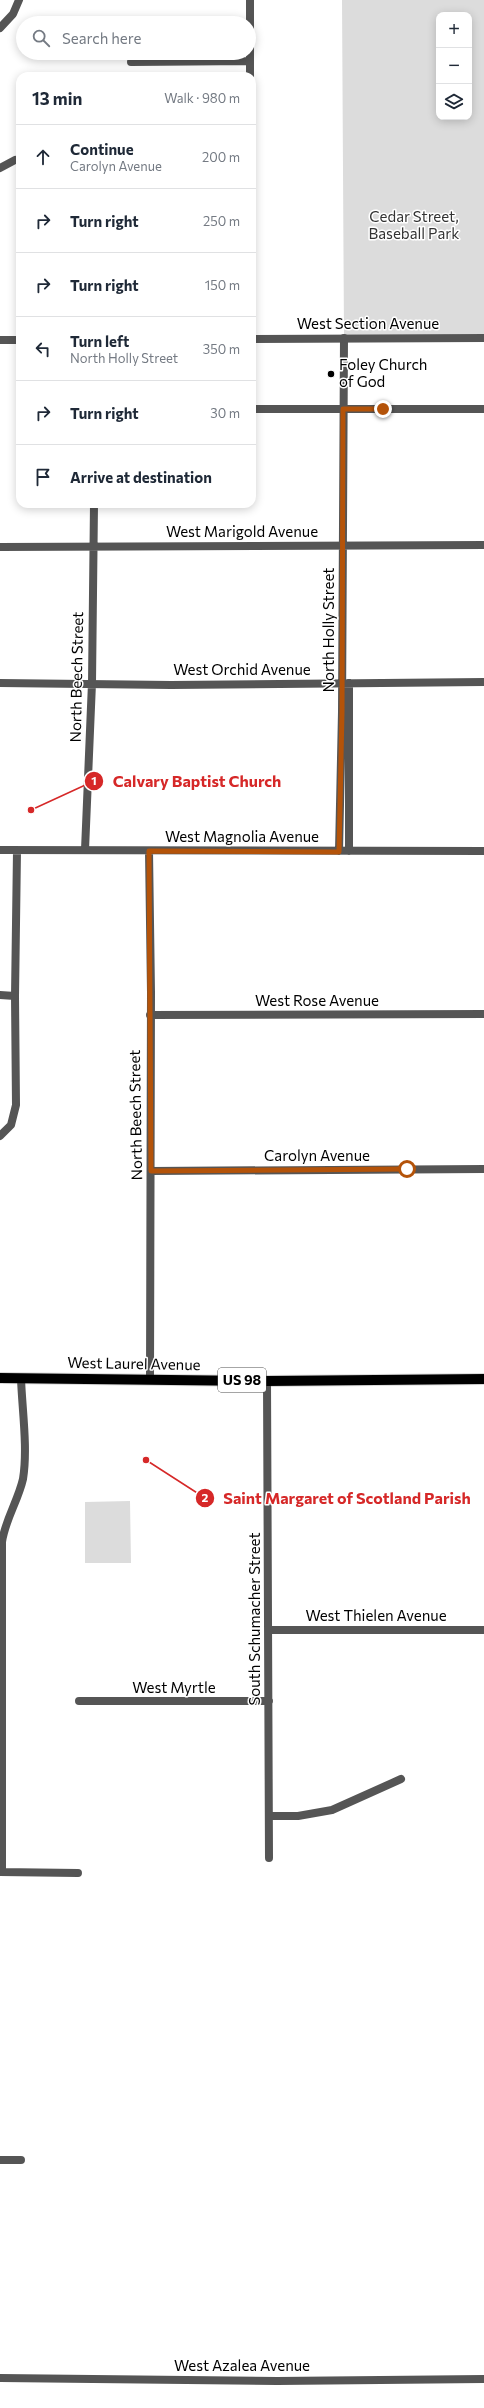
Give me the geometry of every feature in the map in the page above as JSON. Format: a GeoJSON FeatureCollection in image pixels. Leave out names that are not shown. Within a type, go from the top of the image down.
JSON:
{"type":"FeatureCollection","features":[{"type":"Feature","properties":{"kind":"main road","name":"West Laurel Avenue"},"geometry":{"type":"LineString","coordinates":[[0,1378],[267,1381],[484,1379]]}},
{"type":"Feature","properties":{"kind":"street"},"geometry":{"type":"LineString","coordinates":[[0,28],[13,14],[19,0]]}},
{"type":"Feature","properties":{"kind":"street"},"geometry":{"type":"LineString","coordinates":[[250,0],[250,16]]}},
{"type":"Feature","properties":{"kind":"street"},"geometry":{"type":"LineString","coordinates":[[131,62],[250,61],[250,72]]}},
{"type":"Feature","properties":{"kind":"street"},"geometry":{"type":"LineString","coordinates":[[0,168],[15,160]]}},
{"type":"Feature","properties":{"kind":"street","name":"North Holly Street"},"geometry":{"type":"LineString","coordinates":[[339,852],[346,683],[343,546],[344,338]]}},
{"type":"Feature","properties":{"kind":"street","name":"West Section Avenue"},"geometry":{"type":"LineString","coordinates":[[256,339],[484,338]]}},
{"type":"Feature","properties":{"kind":"street"},"geometry":{"type":"LineString","coordinates":[[0,340],[16,340]]}},
{"type":"Feature","properties":{"kind":"street"},"geometry":{"type":"LineString","coordinates":[[256,409],[484,409]]}},
{"type":"Feature","properties":{"kind":"street","name":"North Beech Street"},"geometry":{"type":"LineString","coordinates":[[85,850],[92,683],[94,508]]}},
{"type":"Feature","properties":{"kind":"street","name":"West Marigold Avenue"},"geometry":{"type":"LineString","coordinates":[[0,547],[484,545]]}},
{"type":"Feature","properties":{"kind":"street","name":"West Orchid Avenue"},"geometry":{"type":"LineString","coordinates":[[0,683],[171,685],[484,682]]}},
{"type":"Feature","properties":{"kind":"street"},"geometry":{"type":"LineString","coordinates":[[346,683],[349,852]]}},
{"type":"Feature","properties":{"kind":"street","name":"West Magnolia Avenue"},"geometry":{"type":"LineString","coordinates":[[0,850],[339,852],[484,851]]}},
{"type":"Feature","properties":{"kind":"street"},"geometry":{"type":"LineString","coordinates":[[0,1136],[11,1125],[16,1105],[15,996],[17,851]]}},
{"type":"Feature","properties":{"kind":"street","name":"North Beech Street"},"geometry":{"type":"LineString","coordinates":[[149,851],[151,1171],[150,1379]]}},
{"type":"Feature","properties":{"kind":"street"},"geometry":{"type":"LineString","coordinates":[[0,995],[15,996]]}},
{"type":"Feature","properties":{"kind":"street","name":"West Rose Avenue"},"geometry":{"type":"LineString","coordinates":[[150,1015],[484,1014]]}},
{"type":"Feature","properties":{"kind":"street","name":"Carolyn Avenue"},"geometry":{"type":"LineString","coordinates":[[151,1171],[484,1169]]}},
{"type":"Feature","properties":{"kind":"street"},"geometry":{"type":"LineString","coordinates":[[21,1378],[23,1471],[19,1496],[4,1533],[1,1635],[1,1872],[78,1873]]}},
{"type":"Feature","properties":{"kind":"street","name":"South Schumacher Street"},"geometry":{"type":"LineString","coordinates":[[267,1381],[270,1858]]}},
{"type":"Feature","properties":{"kind":"street","name":"West Thielen Avenue"},"geometry":{"type":"LineString","coordinates":[[269,1630],[484,1630]]}},
{"type":"Feature","properties":{"kind":"street","name":"West Myrtle"},"geometry":{"type":"LineString","coordinates":[[78,1701],[269,1700]]}},
{"type":"Feature","properties":{"kind":"street"},"geometry":{"type":"LineString","coordinates":[[269,1816],[298,1816],[332,1810],[401,1779]]}},
{"type":"Feature","properties":{"kind":"street"},"geometry":{"type":"LineString","coordinates":[[0,2160],[21,2160]]}},
{"type":"Feature","properties":{"kind":"street","name":"West Azalea Avenue"},"geometry":{"type":"LineString","coordinates":[[0,2378],[277,2381],[484,2379]]}},
{"type":"Feature","properties":{"kind":"green space","name":"Cedar Street, Baseball Park"},"geometry":{"type":"Polygon","coordinates":[[[342,0],[484,0],[484,334],[344,338],[342,0]]]}},
{"type":"Feature","properties":{"kind":"green space"},"geometry":{"type":"Polygon","coordinates":[[[130,1501],[131,1563],[85,1563],[85,1502],[130,1501]]]}},
{"type":"Feature","properties":{"kind":"place","name":"Foley Church of God"},"geometry":{"type":"Point","coordinates":[331,374]}},
{"type":"Feature","properties":{"kind":"place","name":"Calvary Baptist Church"},"geometry":{"type":"Point","coordinates":[31,810]}},
{"type":"Feature","properties":{"kind":"place","name":"Saint Margaret of Scotland Parish"},"geometry":{"type":"Point","coordinates":[146,1460]}},
{"type":"Feature","properties":{"kind":"route"},"geometry":{"type":"LineString","coordinates":[[383,409],[343,409],[344,482],[342,712],[339,852],[149,851],[151,993],[149,1044],[151,1171],[407,1169]]}}]}
